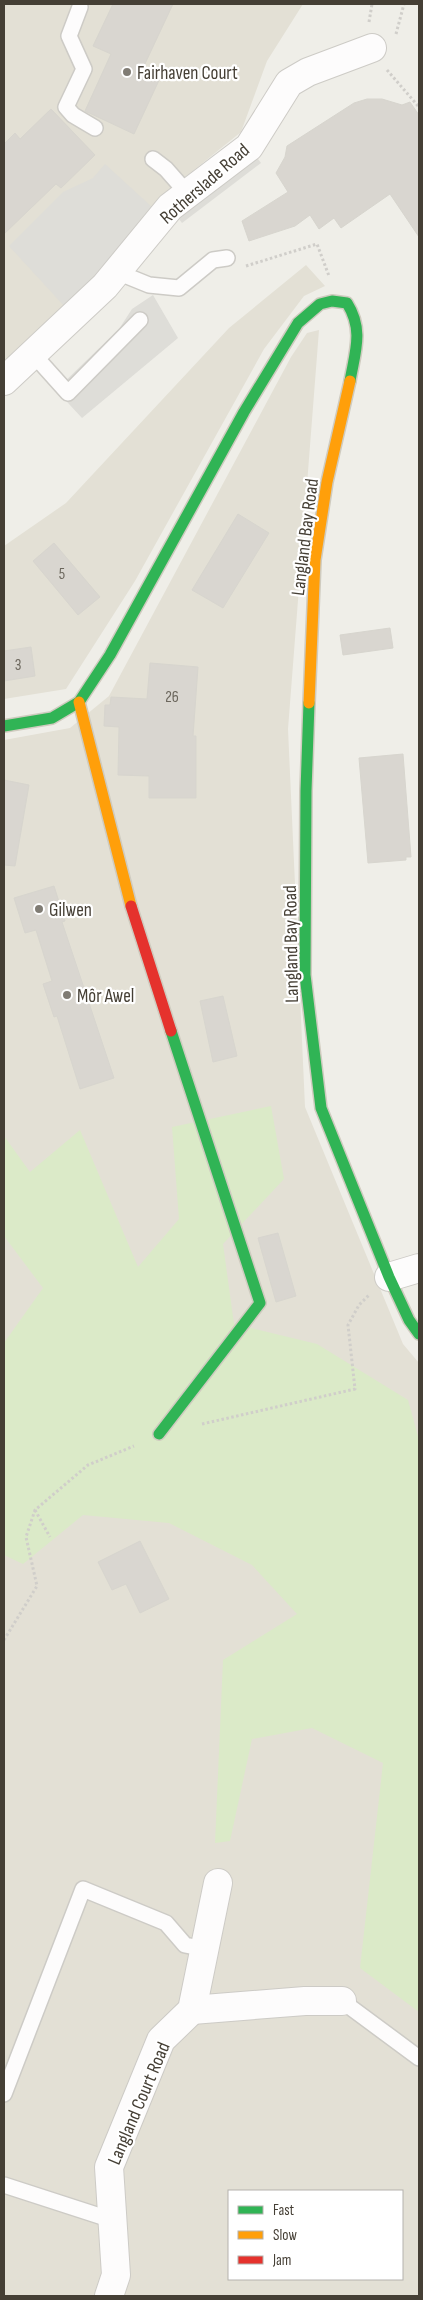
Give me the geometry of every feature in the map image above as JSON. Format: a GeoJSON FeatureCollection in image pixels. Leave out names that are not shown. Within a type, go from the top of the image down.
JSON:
{"type":"FeatureCollection","features":[{"type":"Feature","properties":{"kind":"street","name":"Rotherslade Road"},"geometry":{"type":"LineString","coordinates":[[4,381],[105,286],[170,207],[250,147],[289,83],[308,72],[372,48]]}},
{"type":"Feature","properties":{"kind":"street"},"geometry":{"type":"LineString","coordinates":[[4,726],[52,718],[79,702],[110,655],[244,412],[298,323],[309,310],[323,302],[338,300]]}},
{"type":"Feature","properties":{"kind":"street","name":"Langland Bay Road"},"geometry":{"type":"LineString","coordinates":[[338,300],[347,303],[355,316],[358,333],[345,409],[327,482],[315,560],[306,791],[305,974],[321,1108],[389,1277],[409,1320],[419,1334]]}},
{"type":"Feature","properties":{"kind":"street"},"geometry":{"type":"LineString","coordinates":[[79,702],[116,852],[140,938],[260,1303],[160,1434]]}},
{"type":"Feature","properties":{"kind":"street"},"geometry":{"type":"LineString","coordinates":[[389,1277],[419,1268]]}},
{"type":"Feature","properties":{"kind":"street"},"geometry":{"type":"LineString","coordinates":[[218,1883],[192,2010],[305,2001],[342,2001]]}},
{"type":"Feature","properties":{"kind":"street","name":"Langland Court Road"},"geometry":{"type":"LineString","coordinates":[[109,2296],[116,2275],[109,2166],[161,2040],[192,2010]]}},
{"type":"Feature","properties":{"kind":"lane"},"geometry":{"type":"LineString","coordinates":[[80,7],[69,36],[84,69],[66,107],[73,115],[95,128]]}},
{"type":"Feature","properties":{"kind":"lane"},"geometry":{"type":"LineString","coordinates":[[153,159],[166,169],[188,194]]}},
{"type":"Feature","properties":{"kind":"lane"},"geometry":{"type":"LineString","coordinates":[[117,272],[149,285],[179,288],[213,260],[227,258]]}},
{"type":"Feature","properties":{"kind":"lane"},"geometry":{"type":"LineString","coordinates":[[33,354],[68,393],[140,320]]}},
{"type":"Feature","properties":{"kind":"lane"},"geometry":{"type":"LineString","coordinates":[[4,2094],[83,1889],[166,1923],[185,1945],[204,1949]]}},
{"type":"Feature","properties":{"kind":"lane"},"geometry":{"type":"LineString","coordinates":[[342,2001],[419,2058]]}},
{"type":"Feature","properties":{"kind":"lane"},"geometry":{"type":"LineString","coordinates":[[4,2185],[112,2220]]}},
{"type":"Feature","properties":{"kind":"path"},"geometry":{"type":"LineString","coordinates":[[239,269],[317,244],[338,300]]}},
{"type":"Feature","properties":{"kind":"path"},"geometry":{"type":"LineString","coordinates":[[196,1426],[355,1389],[348,1325],[359,1305]]}},
{"type":"Feature","properties":{"kind":"path"},"geometry":{"type":"LineString","coordinates":[[4,1640],[37,1586],[26,1537],[34,1510],[88,1464],[138,1444]]}},
{"type":"Feature","properties":{"kind":"path"},"geometry":{"type":"LineString","coordinates":[[34,1510],[50,1537]]}},
{"type":"Feature","properties":{"kind":"shaded area"},"geometry":{"type":"Polygon","coordinates":[[[303,4],[267,61],[241,132],[168,191],[124,252],[4,372],[4,5],[303,4]]]}},
{"type":"Feature","properties":{"kind":"shaded area"},"geometry":{"type":"Polygon","coordinates":[[[249,147],[261,163],[182,223],[170,207],[249,147]]]}},
{"type":"Feature","properties":{"kind":"shaded area"},"geometry":{"type":"Polygon","coordinates":[[[105,164],[153,208],[135,235],[65,307],[9,246],[63,192],[93,178],[105,164]]]}},
{"type":"Feature","properties":{"kind":"shaded area"},"geometry":{"type":"Polygon","coordinates":[[[306,265],[325,286],[304,296],[264,349],[135,581],[66,689],[4,699],[4,546],[66,503],[229,328],[306,265]]]}},
{"type":"Feature","properties":{"kind":"shaded area"},"geometry":{"type":"Polygon","coordinates":[[[153,295],[178,338],[82,418],[56,390],[119,329],[132,309],[153,295]]]}},
{"type":"Feature","properties":{"kind":"shaded area"},"geometry":{"type":"Polygon","coordinates":[[[319,330],[288,729],[305,1107],[403,1344],[419,1363],[419,2296],[4,2296],[4,740],[70,728],[109,696],[291,357],[307,333],[319,330]]]}},
{"type":"Feature","properties":{"kind":"green space"},"geometry":{"type":"Polygon","coordinates":[[[271,1106],[284,1179],[223,1244],[234,1324],[317,1344],[408,1400],[419,1440],[419,2012],[360,1968],[383,1763],[312,1728],[252,1739],[230,1841],[215,1843],[223,1660],[297,1614],[252,1565],[169,1523],[83,1515],[23,1564],[4,1555],[4,1343],[43,1288],[4,1236],[4,1136],[30,1172],[80,1130],[138,1267],[179,1219],[172,1127],[271,1106]]]}},
{"type":"Feature","properties":{"kind":"building","name":"Fairhaven Court"},"geometry":{"type":"Polygon","coordinates":[[[113,4],[173,4],[143,68],[161,76],[134,134],[85,111],[111,54],[93,46],[113,4]]]}},
{"type":"Feature","properties":{"kind":"building"},"geometry":{"type":"Polygon","coordinates":[[[367,99],[382,99],[402,105],[410,102],[419,115],[419,237],[390,194],[341,228],[334,218],[319,229],[310,215],[295,226],[249,241],[242,221],[288,192],[276,173],[285,157],[287,146],[354,103],[367,99]]]}},
{"type":"Feature","properties":{"kind":"building"},"geometry":{"type":"Polygon","coordinates":[[[51,109],[95,155],[61,188],[56,184],[4,234],[4,144],[15,133],[20,139],[51,109]]]}},
{"type":"Feature","properties":{"kind":"building"},"geometry":{"type":"Polygon","coordinates":[[[238,514],[269,533],[223,608],[192,590],[238,514]]]}},
{"type":"Feature","properties":{"kind":"building"},"geometry":{"type":"Polygon","coordinates":[[[54,543],[100,597],[78,615],[33,561],[54,543]]]}},
{"type":"Feature","properties":{"kind":"building"},"geometry":{"type":"Polygon","coordinates":[[[390,628],[393,648],[343,655],[340,635],[390,628]]]}},
{"type":"Feature","properties":{"kind":"building"},"geometry":{"type":"Polygon","coordinates":[[[31,647],[35,676],[4,681],[4,651],[31,647]]]}},
{"type":"Feature","properties":{"kind":"building"},"geometry":{"type":"Polygon","coordinates":[[[150,663],[198,667],[193,736],[196,736],[196,798],[149,798],[149,776],[118,775],[119,727],[104,726],[105,705],[110,705],[111,697],[147,699],[150,663]]]}},
{"type":"Feature","properties":{"kind":"building"},"geometry":{"type":"Polygon","coordinates":[[[403,754],[411,857],[406,857],[406,860],[368,863],[359,758],[403,754]]]}},
{"type":"Feature","properties":{"kind":"building"},"geometry":{"type":"Polygon","coordinates":[[[4,780],[29,785],[15,866],[4,865],[4,780]]]}},
{"type":"Feature","properties":{"kind":"building"},"geometry":{"type":"Polygon","coordinates":[[[54,886],[65,921],[62,922],[114,1078],[80,1089],[57,1016],[54,1017],[43,984],[52,981],[36,930],[25,933],[14,898],[54,886]]]}},
{"type":"Feature","properties":{"kind":"building"},"geometry":{"type":"Polygon","coordinates":[[[223,996],[237,1056],[213,1062],[200,1001],[223,996]]]}},
{"type":"Feature","properties":{"kind":"building"},"geometry":{"type":"Polygon","coordinates":[[[278,1233],[296,1296],[276,1302],[258,1238],[278,1233]]]}},
{"type":"Feature","properties":{"kind":"building"},"geometry":{"type":"Polygon","coordinates":[[[140,1541],[169,1599],[140,1613],[126,1584],[112,1590],[98,1562],[140,1541]]]}},
{"type":"Feature","properties":{"kind":"traffic: fast"},"geometry":{"type":"LineString","coordinates":[[4,726],[52,718],[79,702],[110,655],[244,412],[298,323],[320,304],[332,301],[347,303],[352,313],[357,332],[357,341],[350,381]]}},
{"type":"Feature","properties":{"kind":"traffic: fast"},"geometry":{"type":"LineString","coordinates":[[309,703],[306,791],[305,975],[321,1108],[389,1277],[409,1320],[419,1334]]}},
{"type":"Feature","properties":{"kind":"traffic: fast"},"geometry":{"type":"LineString","coordinates":[[159,1434],[260,1303],[171,1031]]}},
{"type":"Feature","properties":{"kind":"traffic: slow"},"geometry":{"type":"LineString","coordinates":[[309,703],[315,560],[327,482],[350,381]]}},
{"type":"Feature","properties":{"kind":"traffic: slow"},"geometry":{"type":"LineString","coordinates":[[79,702],[131,906]]}},
{"type":"Feature","properties":{"kind":"traffic: jam"},"geometry":{"type":"LineString","coordinates":[[131,906],[171,1031]]}},
{"type":"Feature","properties":{"kind":"place","name":"Fairhaven Court"},"geometry":{"type":"Point","coordinates":[127,72]}},
{"type":"Feature","properties":{"kind":"place","name":"Gilwen"},"geometry":{"type":"Point","coordinates":[39,909]}},
{"type":"Feature","properties":{"kind":"place","name":"Môr Awel"},"geometry":{"type":"Point","coordinates":[67,995]}}]}
